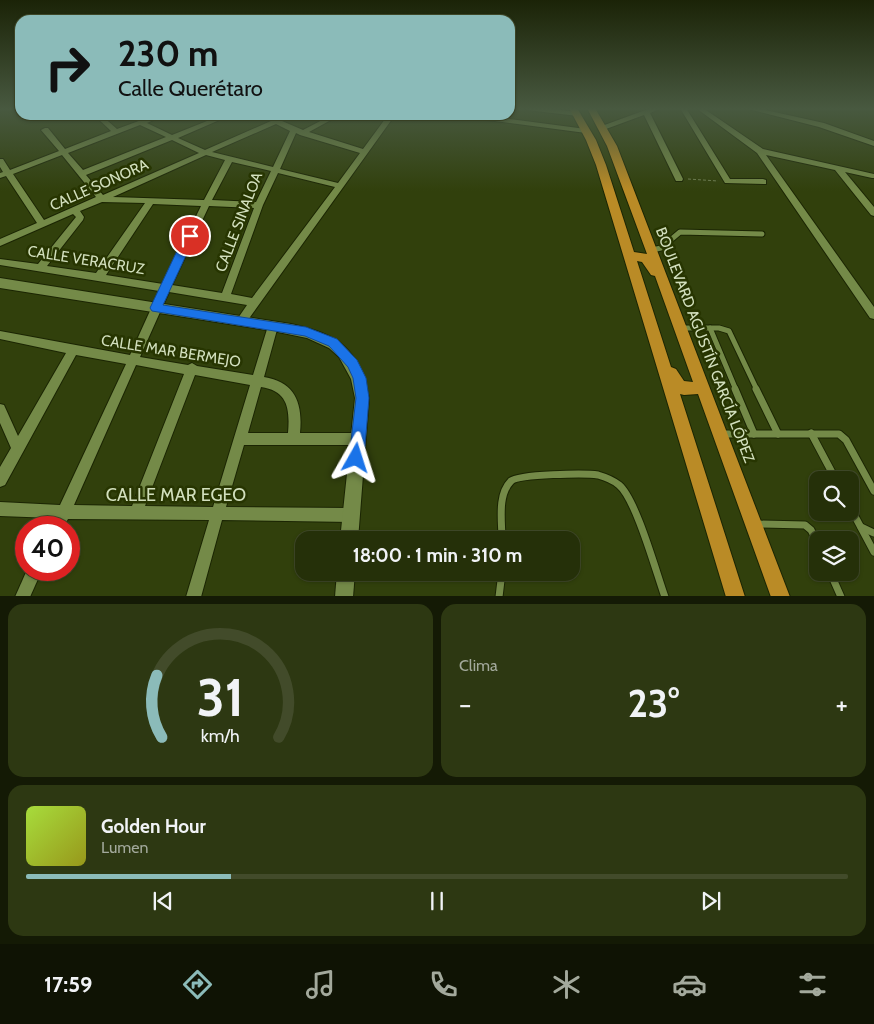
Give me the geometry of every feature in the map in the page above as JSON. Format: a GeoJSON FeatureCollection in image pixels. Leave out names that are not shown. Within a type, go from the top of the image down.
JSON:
{"type":"FeatureCollection","features":[{"type":"Feature","properties":{"kind":"main road"},"geometry":{"type":"LineString","coordinates":[[588,136],[601,165],[736,596]]}},
{"type":"Feature","properties":{"kind":"main road","name":"BOULEVARD AGUSTÍN GARCÍA LÓPEZ"},"geometry":{"type":"LineString","coordinates":[[607,136],[666,286],[782,596]]}},
{"type":"Feature","properties":{"kind":"main road"},"geometry":{"type":"LineString","coordinates":[[630,256],[646,258],[666,286]]}},
{"type":"Feature","properties":{"kind":"main road"},"geometry":{"type":"LineString","coordinates":[[659,351],[682,388],[686,390],[703,387]]}},
{"type":"Feature","properties":{"kind":"street"},"geometry":{"type":"LineString","coordinates":[[50,136],[102,199],[259,205]]}},
{"type":"Feature","properties":{"kind":"street"},"geometry":{"type":"LineString","coordinates":[[0,176],[103,136]]}},
{"type":"Feature","properties":{"kind":"street"},"geometry":{"type":"LineString","coordinates":[[81,174],[173,136]]}},
{"type":"Feature","properties":{"kind":"street","name":"CALLE SONORA"},"geometry":{"type":"LineString","coordinates":[[0,243],[244,136]]}},
{"type":"Feature","properties":{"kind":"street","name":"CALLE SINALOA"},"geometry":{"type":"LineString","coordinates":[[226,298],[259,205],[291,136]]}},
{"type":"Feature","properties":{"kind":"street"},"geometry":{"type":"LineString","coordinates":[[312,136],[365,152]]}},
{"type":"Feature","properties":{"kind":"street"},"geometry":{"type":"LineString","coordinates":[[241,322],[377,136]]}},
{"type":"Feature","properties":{"kind":"street"},"geometry":{"type":"LineString","coordinates":[[658,136],[679,179]]}},
{"type":"Feature","properties":{"kind":"street"},"geometry":{"type":"LineString","coordinates":[[700,136],[728,181],[763,182]]}},
{"type":"Feature","properties":{"kind":"street"},"geometry":{"type":"LineString","coordinates":[[738,136],[760,151],[874,315]]}},
{"type":"Feature","properties":{"kind":"street"},"geometry":{"type":"LineString","coordinates":[[851,136],[874,144]]}},
{"type":"Feature","properties":{"kind":"street"},"geometry":{"type":"LineString","coordinates":[[170,137],[205,153],[229,160],[340,186]]}},
{"type":"Feature","properties":{"kind":"street"},"geometry":{"type":"LineString","coordinates":[[760,151],[872,176]]}},
{"type":"Feature","properties":{"kind":"street"},"geometry":{"type":"LineString","coordinates":[[61,516],[134,360],[165,287],[206,202],[229,160]]}},
{"type":"Feature","properties":{"kind":"street"},"geometry":{"type":"LineString","coordinates":[[0,161],[43,225]]}},
{"type":"Feature","properties":{"kind":"street"},"geometry":{"type":"LineString","coordinates":[[838,169],[874,213]]}},
{"type":"Feature","properties":{"kind":"street"},"geometry":{"type":"LineString","coordinates":[[99,277],[151,201]]}},
{"type":"Feature","properties":{"kind":"street"},"geometry":{"type":"LineString","coordinates":[[41,267],[79,220],[80,218],[75,211]]}},
{"type":"Feature","properties":{"kind":"street","name":"CALLE VERACRUZ"},"geometry":{"type":"LineString","coordinates":[[0,262],[255,302]]}},
{"type":"Feature","properties":{"kind":"street"},"geometry":{"type":"LineString","coordinates":[[0,284],[273,326],[320,336],[333,343],[352,364],[359,378],[362,398],[350,531]]}},
{"type":"Feature","properties":{"kind":"street"},"geometry":{"type":"LineString","coordinates":[[192,596],[273,326]]}},
{"type":"Feature","properties":{"kind":"street","name":"CALLE MAR BERMEJO"},"geometry":{"type":"LineString","coordinates":[[0,335],[73,350],[192,368],[275,384],[290,395],[294,404],[293,438]]}},
{"type":"Feature","properties":{"kind":"street"},"geometry":{"type":"LineString","coordinates":[[0,480],[73,350]]}},
{"type":"Feature","properties":{"kind":"street"},"geometry":{"type":"LineString","coordinates":[[136,514],[192,368]]}},
{"type":"Feature","properties":{"kind":"street"},"geometry":{"type":"LineString","coordinates":[[0,410],[17,448]]}},
{"type":"Feature","properties":{"kind":"street"},"geometry":{"type":"LineString","coordinates":[[239,439],[358,439]]}},
{"type":"Feature","properties":{"kind":"street","name":"CALLE MAR EGEO"},"geometry":{"type":"LineString","coordinates":[[0,509],[136,514],[351,515]]}},
{"type":"Feature","properties":{"kind":"street"},"geometry":{"type":"LineString","coordinates":[[22,596],[30,581]]}},
{"type":"Feature","properties":{"kind":"street"},"geometry":{"type":"LineString","coordinates":[[344,596],[345,581]]}},
{"type":"Feature","properties":{"kind":"lane"},"geometry":{"type":"LineString","coordinates":[[652,250],[665,246],[673,236],[680,232],[762,234]]}},
{"type":"Feature","properties":{"kind":"lane"},"geometry":{"type":"LineString","coordinates":[[681,328],[726,329],[730,333],[778,434]]}},
{"type":"Feature","properties":{"kind":"lane"},"geometry":{"type":"LineString","coordinates":[[710,328],[754,434]]}},
{"type":"Feature","properties":{"kind":"lane"},"geometry":{"type":"LineString","coordinates":[[811,433],[831,471]]}},
{"type":"Feature","properties":{"kind":"lane"},"geometry":{"type":"LineString","coordinates":[[721,434],[834,433],[842,436],[874,492]]}},
{"type":"Feature","properties":{"kind":"lane"},"geometry":{"type":"LineString","coordinates":[[502,531],[502,497],[511,481],[519,477],[544,475],[596,475],[607,478],[619,485],[631,501],[665,596]]}},
{"type":"Feature","properties":{"kind":"lane"},"geometry":{"type":"LineString","coordinates":[[857,521],[874,552]]}},
{"type":"Feature","properties":{"kind":"lane"},"geometry":{"type":"LineString","coordinates":[[754,524],[804,525],[812,531]]}},
{"type":"Feature","properties":{"kind":"lane"},"geometry":{"type":"LineString","coordinates":[[860,527],[874,533]]}},
{"type":"Feature","properties":{"kind":"lane"},"geometry":{"type":"LineString","coordinates":[[500,596],[501,581]]}},
{"type":"Feature","properties":{"kind":"lane"},"geometry":{"type":"LineString","coordinates":[[834,581],[841,596]]}},
{"type":"Feature","properties":{"kind":"path"},"geometry":{"type":"LineString","coordinates":[[679,179],[728,181]]}},
{"type":"Feature","properties":{"kind":"route"},"geometry":{"type":"LineString","coordinates":[[190,236],[156,308],[306,332],[320,336],[333,343],[352,364],[359,378],[362,398],[356,458]]}}]}
